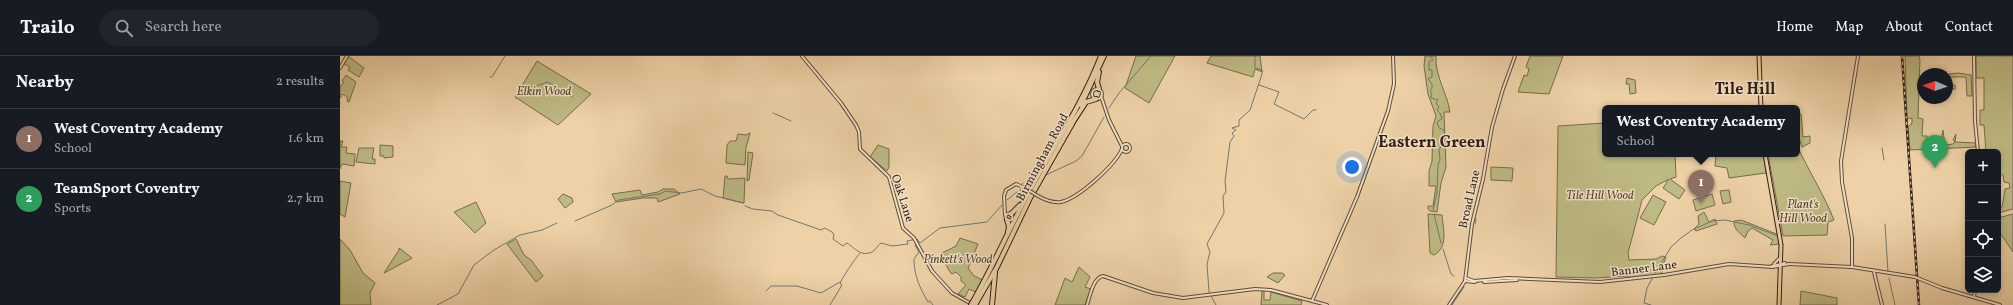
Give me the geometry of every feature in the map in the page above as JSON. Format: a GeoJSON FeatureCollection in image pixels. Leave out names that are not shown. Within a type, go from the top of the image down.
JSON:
{"type":"FeatureCollection","features":[{"type":"Feature","properties":{"kind":"highway","name":"Birmingham Road"},"geometry":{"type":"LineString","coordinates":[[997,258],[1026,197],[1064,134],[1101,56]]}},
{"type":"Feature","properties":{"kind":"highway","name":"Birmingham Road"},"geometry":{"type":"LineString","coordinates":[[997,267],[1030,198],[1071,125],[1104,56]]}},
{"type":"Feature","properties":{"kind":"highway"},"geometry":{"type":"LineString","coordinates":[[1099,89],[1097,79],[1104,56]]}},
{"type":"Feature","properties":{"kind":"highway"},"geometry":{"type":"LineString","coordinates":[[1071,125],[1086,102],[1097,99]]}},
{"type":"Feature","properties":{"kind":"highway"},"geometry":{"type":"LineString","coordinates":[[1010,214],[1017,210],[1026,197]]}},
{"type":"Feature","properties":{"kind":"highway"},"geometry":{"type":"LineString","coordinates":[[971,304],[997,258],[1009,228],[1007,220]]}},
{"type":"Feature","properties":{"kind":"highway"},"geometry":{"type":"LineString","coordinates":[[971,304],[997,267]]}},
{"type":"Feature","properties":{"kind":"highway"},"geometry":{"type":"LineString","coordinates":[[992,305],[993,284],[997,267]]}},
{"type":"Feature","properties":{"kind":"main road"},"geometry":{"type":"LineString","coordinates":[[1759,56],[1761,105]]}},
{"type":"Feature","properties":{"kind":"main road"},"geometry":{"type":"LineString","coordinates":[[1766,157],[1780,239],[1781,257],[1779,305]]}},
{"type":"Feature","properties":{"kind":"street"},"geometry":{"type":"LineString","coordinates":[[340,68],[347,56]]}},
{"type":"Feature","properties":{"kind":"street","name":"Oak Lane"},"geometry":{"type":"LineString","coordinates":[[802,56],[842,103],[856,125],[859,132],[860,149],[889,177],[903,228],[915,239],[939,280],[952,293],[971,304]]}},
{"type":"Feature","properties":{"kind":"street"},"geometry":{"type":"LineString","coordinates":[[1312,301],[1357,197],[1388,111],[1394,84],[1393,56]]}},
{"type":"Feature","properties":{"kind":"street","name":"Broad Lane"},"geometry":{"type":"LineString","coordinates":[[1449,305],[1466,280],[1472,224],[1483,179],[1492,126],[1515,56]]}},
{"type":"Feature","properties":{"kind":"street"},"geometry":{"type":"LineString","coordinates":[[1852,267],[1852,238],[1842,182],[1841,161],[1858,56]]}},
{"type":"Feature","properties":{"kind":"street"},"geometry":{"type":"LineString","coordinates":[[1974,56],[1975,121],[1978,149]]}},
{"type":"Feature","properties":{"kind":"street"},"geometry":{"type":"LineString","coordinates":[[1102,103],[1092,96],[1092,93],[1096,89],[1099,89],[1102,92],[1102,103],[1112,128],[1121,142],[1123,149]]}},
{"type":"Feature","properties":{"kind":"street"},"geometry":{"type":"LineString","coordinates":[[1097,99],[1101,96]]}},
{"type":"Feature","properties":{"kind":"street"},"geometry":{"type":"LineString","coordinates":[[1121,142],[1128,144],[1130,148],[1128,151],[1123,149]]}},
{"type":"Feature","properties":{"kind":"street"},"geometry":{"type":"LineString","coordinates":[[1006,209],[1010,214],[1011,219],[1007,220],[1005,215],[1006,209],[1004,196],[1007,188],[1016,184],[1052,202],[1066,200],[1093,182],[1120,154],[1124,144]]}},
{"type":"Feature","properties":{"kind":"street"},"geometry":{"type":"LineString","coordinates":[[1005,215],[1010,214]]}},
{"type":"Feature","properties":{"kind":"street"},"geometry":{"type":"LineString","coordinates":[[1771,266],[1781,257]]}},
{"type":"Feature","properties":{"kind":"street","name":"Banner Lane"},"geometry":{"type":"LineString","coordinates":[[1466,280],[1519,279],[1593,282],[1657,276],[1729,264],[1771,266],[1789,264],[1852,267],[1878,273],[1912,277],[2000,305]]}},
{"type":"Feature","properties":{"kind":"street"},"geometry":{"type":"LineString","coordinates":[[1874,272],[1882,305]]}},
{"type":"Feature","properties":{"kind":"street"},"geometry":{"type":"LineString","coordinates":[[1876,278],[1878,273]]}},
{"type":"Feature","properties":{"kind":"street"},"geometry":{"type":"LineString","coordinates":[[1087,305],[1100,276],[1105,276],[1136,288],[1183,298],[1255,289],[1271,290],[1327,305]]}},
{"type":"Feature","properties":{"kind":"street"},"geometry":{"type":"LineString","coordinates":[[1974,297],[1975,293]]}},
{"type":"Feature","properties":{"kind":"green space"},"geometry":{"type":"Polygon","coordinates":[[[348,56],[364,68],[359,77],[348,70],[350,67],[344,64],[348,56]]]}},
{"type":"Feature","properties":{"kind":"green space"},"geometry":{"type":"Polygon","coordinates":[[[1136,56],[1175,56],[1149,103],[1125,88],[1136,56]]]}},
{"type":"Feature","properties":{"kind":"green space"},"geometry":{"type":"Polygon","coordinates":[[[1211,56],[1260,56],[1262,72],[1255,69],[1253,77],[1207,63],[1211,56]]]}},
{"type":"Feature","properties":{"kind":"green space"},"geometry":{"type":"Polygon","coordinates":[[[1425,56],[1436,56],[1437,71],[1450,112],[1444,112],[1446,167],[1441,183],[1437,212],[1430,211],[1428,209],[1428,206],[1433,206],[1436,186],[1429,186],[1429,171],[1432,161],[1433,126],[1436,116],[1428,94],[1424,66],[1425,56]]]}},
{"type":"Feature","properties":{"kind":"green space"},"geometry":{"type":"Polygon","coordinates":[[[1530,56],[1563,56],[1549,94],[1518,92],[1524,75],[1527,76],[1529,69],[1526,67],[1530,56]]]}},
{"type":"Feature","properties":{"kind":"green space"},"geometry":{"type":"Polygon","coordinates":[[[1905,56],[1919,56],[1920,68],[1917,68],[1918,118],[1923,119],[1922,136],[1927,136],[1927,145],[1940,145],[1943,130],[1945,145],[1953,144],[1955,142],[1975,143],[1976,147],[1910,150],[1908,127],[1912,123],[1912,118],[1907,119],[1905,56]]]}},
{"type":"Feature","properties":{"kind":"green space"},"geometry":{"type":"Polygon","coordinates":[[[1976,56],[2013,56],[2013,209],[2001,212],[2005,189],[2010,188],[2009,183],[2004,182],[2003,175],[2001,175],[2001,149],[1986,149],[1984,125],[1980,125],[1980,110],[1984,110],[1984,78],[1976,78],[1976,56]]]}},
{"type":"Feature","properties":{"kind":"green space","name":"Elkin Wood"},"geometry":{"type":"Polygon","coordinates":[[[537,61],[591,94],[558,125],[515,97],[537,61]]]}},
{"type":"Feature","properties":{"kind":"green space"},"geometry":{"type":"Polygon","coordinates":[[[1953,74],[1971,75],[1972,96],[1967,96],[1966,77],[1953,77],[1953,74]]]}},
{"type":"Feature","properties":{"kind":"green space"},"geometry":{"type":"Polygon","coordinates":[[[346,75],[356,82],[349,102],[347,101],[348,98],[343,94],[340,98],[340,87],[344,82],[342,81],[346,75]]]}},
{"type":"Feature","properties":{"kind":"green space"},"geometry":{"type":"Polygon","coordinates":[[[1627,78],[1635,80],[1636,93],[1630,94],[1629,84],[1626,84],[1627,78]]]}},
{"type":"Feature","properties":{"kind":"green space"},"geometry":{"type":"Polygon","coordinates":[[[1800,114],[1803,137],[1810,136],[1810,143],[1802,147],[1800,141],[1800,114]]]}},
{"type":"Feature","properties":{"kind":"green space","name":"Tile Hill Wood"},"geometry":{"type":"Polygon","coordinates":[[[1602,123],[1602,157],[1675,157],[1676,177],[1670,179],[1685,190],[1679,199],[1663,188],[1669,179],[1656,186],[1642,200],[1628,253],[1629,260],[1656,259],[1662,256],[1666,257],[1662,268],[1662,274],[1632,278],[1627,276],[1597,278],[1556,277],[1558,126],[1602,123]]]}},
{"type":"Feature","properties":{"kind":"green space"},"geometry":{"type":"Polygon","coordinates":[[[750,133],[746,148],[745,165],[726,163],[727,145],[730,141],[736,141],[738,134],[746,135],[750,133]]]}},
{"type":"Feature","properties":{"kind":"green space"},"geometry":{"type":"Polygon","coordinates":[[[340,141],[343,141],[341,147],[347,147],[346,153],[355,154],[354,166],[342,164],[340,169],[340,141]]]}},
{"type":"Feature","properties":{"kind":"green space"},"geometry":{"type":"Polygon","coordinates":[[[380,145],[393,146],[393,157],[384,158],[384,156],[380,156],[380,145]]]}},
{"type":"Feature","properties":{"kind":"green space"},"geometry":{"type":"Polygon","coordinates":[[[878,145],[889,149],[889,167],[887,171],[870,157],[878,145]]]}},
{"type":"Feature","properties":{"kind":"green space"},"geometry":{"type":"Polygon","coordinates":[[[359,148],[374,148],[372,159],[375,159],[375,164],[356,162],[359,148]]]}},
{"type":"Feature","properties":{"kind":"green space"},"geometry":{"type":"Polygon","coordinates":[[[748,152],[753,153],[749,180],[747,181],[748,152]]]}},
{"type":"Feature","properties":{"kind":"green space","name":"Plant's Hill Wood"},"geometry":{"type":"Polygon","coordinates":[[[1800,152],[1826,201],[1834,220],[1828,222],[1827,235],[1783,236],[1769,157],[1800,157],[1800,152]]]}},
{"type":"Feature","properties":{"kind":"green space"},"geometry":{"type":"Polygon","coordinates":[[[1716,157],[1764,157],[1766,173],[1729,178],[1727,168],[1715,166],[1716,157]]]}},
{"type":"Feature","properties":{"kind":"green space"},"geometry":{"type":"Polygon","coordinates":[[[1491,167],[1513,168],[1512,181],[1491,180],[1491,167]]]}},
{"type":"Feature","properties":{"kind":"green space"},"geometry":{"type":"Polygon","coordinates":[[[725,176],[727,176],[728,179],[745,178],[744,203],[723,198],[725,176]]]}},
{"type":"Feature","properties":{"kind":"green space"},"geometry":{"type":"Polygon","coordinates":[[[340,181],[351,183],[345,217],[340,214],[340,181]]]}},
{"type":"Feature","properties":{"kind":"green space"},"geometry":{"type":"Polygon","coordinates":[[[663,189],[674,189],[680,194],[658,202],[657,198],[643,198],[616,202],[612,194],[640,190],[642,195],[658,192],[663,189]]]}},
{"type":"Feature","properties":{"kind":"green space"},"geometry":{"type":"Polygon","coordinates":[[[1729,190],[1731,202],[1723,204],[1720,191],[1729,190]]]}},
{"type":"Feature","properties":{"kind":"green space"},"geometry":{"type":"Polygon","coordinates":[[[563,194],[572,198],[573,202],[565,208],[558,199],[563,194]]]}},
{"type":"Feature","properties":{"kind":"green space"},"geometry":{"type":"Polygon","coordinates":[[[1712,194],[1715,205],[1696,211],[1693,200],[1712,194]]]}},
{"type":"Feature","properties":{"kind":"green space"},"geometry":{"type":"Polygon","coordinates":[[[1653,195],[1666,202],[1654,225],[1640,218],[1653,195]]]}},
{"type":"Feature","properties":{"kind":"green space"},"geometry":{"type":"Polygon","coordinates":[[[476,202],[486,223],[475,233],[454,212],[476,202]]]}},
{"type":"Feature","properties":{"kind":"green space"},"geometry":{"type":"Polygon","coordinates":[[[1704,212],[1709,222],[1715,219],[1717,224],[1696,231],[1694,229],[1699,224],[1698,216],[1704,212]]]}},
{"type":"Feature","properties":{"kind":"green space"},"geometry":{"type":"Polygon","coordinates":[[[1428,214],[1442,215],[1444,236],[1442,247],[1434,255],[1430,253],[1428,214]]]}},
{"type":"Feature","properties":{"kind":"green space"},"geometry":{"type":"Polygon","coordinates":[[[2013,214],[2013,252],[2001,234],[2001,217],[2013,214]]]}},
{"type":"Feature","properties":{"kind":"green space"},"geometry":{"type":"Polygon","coordinates":[[[1741,220],[1779,235],[1780,244],[1770,245],[1773,240],[1752,228],[1748,231],[1745,238],[1737,231],[1734,224],[1734,221],[1741,220]]]}},
{"type":"Feature","properties":{"kind":"green space","name":"Pinkett's Wood"},"geometry":{"type":"Polygon","coordinates":[[[960,238],[978,244],[968,268],[974,276],[983,280],[976,292],[969,289],[965,297],[958,294],[966,285],[961,281],[961,277],[956,272],[952,274],[950,272],[940,254],[956,246],[960,238]]]}},
{"type":"Feature","properties":{"kind":"green space"},"geometry":{"type":"Polygon","coordinates":[[[340,239],[350,250],[363,273],[375,283],[370,293],[371,305],[340,305],[340,239]]]}},
{"type":"Feature","properties":{"kind":"green space"},"geometry":{"type":"Polygon","coordinates":[[[516,239],[524,255],[531,260],[543,276],[536,282],[507,244],[516,239]]]}},
{"type":"Feature","properties":{"kind":"green space"},"geometry":{"type":"Polygon","coordinates":[[[399,248],[412,258],[384,273],[399,250],[399,248]]]}},
{"type":"Feature","properties":{"kind":"green space"},"geometry":{"type":"Polygon","coordinates":[[[1079,267],[1090,277],[1085,287],[1091,289],[1085,305],[1055,305],[1065,278],[1072,282],[1079,267]]]}},
{"type":"Feature","properties":{"kind":"green space"},"geometry":{"type":"Polygon","coordinates":[[[1273,273],[1282,273],[1285,275],[1278,283],[1267,277],[1273,273]]]}},
{"type":"Feature","properties":{"kind":"green space"},"geometry":{"type":"Polygon","coordinates":[[[1262,291],[1264,291],[1264,300],[1270,300],[1271,292],[1302,301],[1301,305],[1261,305],[1262,291]]]}},
{"type":"Feature","properties":{"kind":"green space"},"geometry":{"type":"Polygon","coordinates":[[[1801,291],[1837,298],[1837,305],[1800,305],[1801,291]]]}},
{"type":"Feature","properties":{"kind":"waterway"},"geometry":{"type":"LineString","coordinates":[[490,77],[492,77],[505,56]]}},
{"type":"Feature","properties":{"kind":"waterway"},"geometry":{"type":"LineString","coordinates":[[1109,108],[1119,93],[1151,56]]}},
{"type":"Feature","properties":{"kind":"waterway"},"geometry":{"type":"LineString","coordinates":[[1216,305],[1209,292],[1207,264],[1210,252],[1207,244],[1224,213],[1223,196],[1226,192],[1225,181],[1230,142],[1234,136],[1232,133],[1236,130],[1232,128],[1239,126],[1239,120],[1250,110],[1262,74],[1262,70],[1255,68],[1255,56]]}},
{"type":"Feature","properties":{"kind":"waterway"},"geometry":{"type":"LineString","coordinates":[[1430,56],[1433,60],[1429,62],[1429,70],[1432,70],[1432,77],[1428,79],[1432,84],[1430,91],[1432,93],[1431,98],[1438,100],[1436,103],[1439,107],[1437,110],[1442,119],[1437,123],[1439,128],[1444,130],[1445,140],[1439,150],[1440,160],[1438,165],[1437,193],[1433,210]]}},
{"type":"Feature","properties":{"kind":"waterway"},"geometry":{"type":"LineString","coordinates":[[536,86],[548,82],[572,97]]}},
{"type":"Feature","properties":{"kind":"waterway"},"geometry":{"type":"LineString","coordinates":[[1259,85],[1279,92],[1274,104],[1304,119],[1313,110],[1316,110]]}},
{"type":"Feature","properties":{"kind":"waterway"},"geometry":{"type":"LineString","coordinates":[[773,113],[791,121]]}},
{"type":"Feature","properties":{"kind":"waterway"},"geometry":{"type":"LineString","coordinates":[[1046,175],[1076,161],[1082,156],[1104,117]]}},
{"type":"Feature","properties":{"kind":"waterway"},"geometry":{"type":"LineString","coordinates":[[1882,148],[1884,160]]}},
{"type":"Feature","properties":{"kind":"waterway"},"geometry":{"type":"LineString","coordinates":[[1029,180],[1036,173]]}},
{"type":"Feature","properties":{"kind":"waterway"},"geometry":{"type":"LineString","coordinates":[[575,221],[612,205],[618,200],[660,194],[665,191],[682,193],[701,189],[715,196],[743,203]]}},
{"type":"Feature","properties":{"kind":"waterway"},"geometry":{"type":"LineString","coordinates":[[1007,200],[1017,192]]}},
{"type":"Feature","properties":{"kind":"waterway"},"geometry":{"type":"LineString","coordinates":[[745,206],[753,209],[772,211],[778,215],[821,230],[825,228],[832,232],[834,235],[833,239],[843,246],[847,243],[861,253],[868,253],[872,252],[881,243],[892,246],[908,244],[907,241],[917,239],[920,243],[940,228],[987,222],[1002,205]]}},
{"type":"Feature","properties":{"kind":"waterway"},"geometry":{"type":"LineString","coordinates":[[1434,214],[1441,243]]}},
{"type":"Feature","properties":{"kind":"waterway"},"geometry":{"type":"LineString","coordinates":[[1475,224],[1476,219]]}},
{"type":"Feature","properties":{"kind":"waterway"},"geometry":{"type":"LineString","coordinates":[[1655,273],[1671,247],[1692,230],[1712,221],[1725,220],[1749,225],[1778,236]]}},
{"type":"Feature","properties":{"kind":"waterway"},"geometry":{"type":"LineString","coordinates":[[437,305],[458,294],[474,265],[494,250],[520,235],[542,230],[557,223]]}},
{"type":"Feature","properties":{"kind":"waterway"},"geometry":{"type":"LineString","coordinates":[[1885,224],[1888,272]]}},
{"type":"Feature","properties":{"kind":"waterway"},"geometry":{"type":"LineString","coordinates":[[917,243],[915,245],[919,252],[914,259],[916,276],[928,302],[930,301],[933,305]]}},
{"type":"Feature","properties":{"kind":"waterway"},"geometry":{"type":"LineString","coordinates":[[1443,249],[1451,274],[1454,276]]}},
{"type":"Feature","properties":{"kind":"waterway"},"geometry":{"type":"LineString","coordinates":[[830,305],[842,285],[840,284],[843,277],[860,253]]}},
{"type":"Feature","properties":{"kind":"waterway"},"geometry":{"type":"LineString","coordinates":[[1651,305],[1644,303],[1647,288],[1654,275]]}},
{"type":"Feature","properties":{"kind":"waterway"},"geometry":{"type":"LineString","coordinates":[[1889,278],[1895,305]]}},
{"type":"Feature","properties":{"kind":"waterway"},"geometry":{"type":"LineString","coordinates":[[766,291],[771,286],[797,286],[821,293],[840,282]]}},
{"type":"Feature","properties":{"kind":"waterway"},"geometry":{"type":"LineString","coordinates":[[1452,305],[1464,287]]}},
{"type":"Feature","properties":{"kind":"railway"},"geometry":{"type":"LineString","coordinates":[[1902,56],[1919,305]]}},
{"type":"Feature","properties":{"kind":"place","name":"TeamSport Coventry"},"geometry":{"type":"Point","coordinates":[1935,168]}},
{"type":"Feature","properties":{"kind":"place","name":"West Coventry Academy"},"geometry":{"type":"Point","coordinates":[1701,203]}},
{"type":"Feature","properties":{"kind":"district","name":"Tile Hill"},"geometry":{"type":"Point","coordinates":[1745,88]}},
{"type":"Feature","properties":{"kind":"district","name":"Eastern Green"},"geometry":{"type":"Point","coordinates":[1432,141]}}]}
